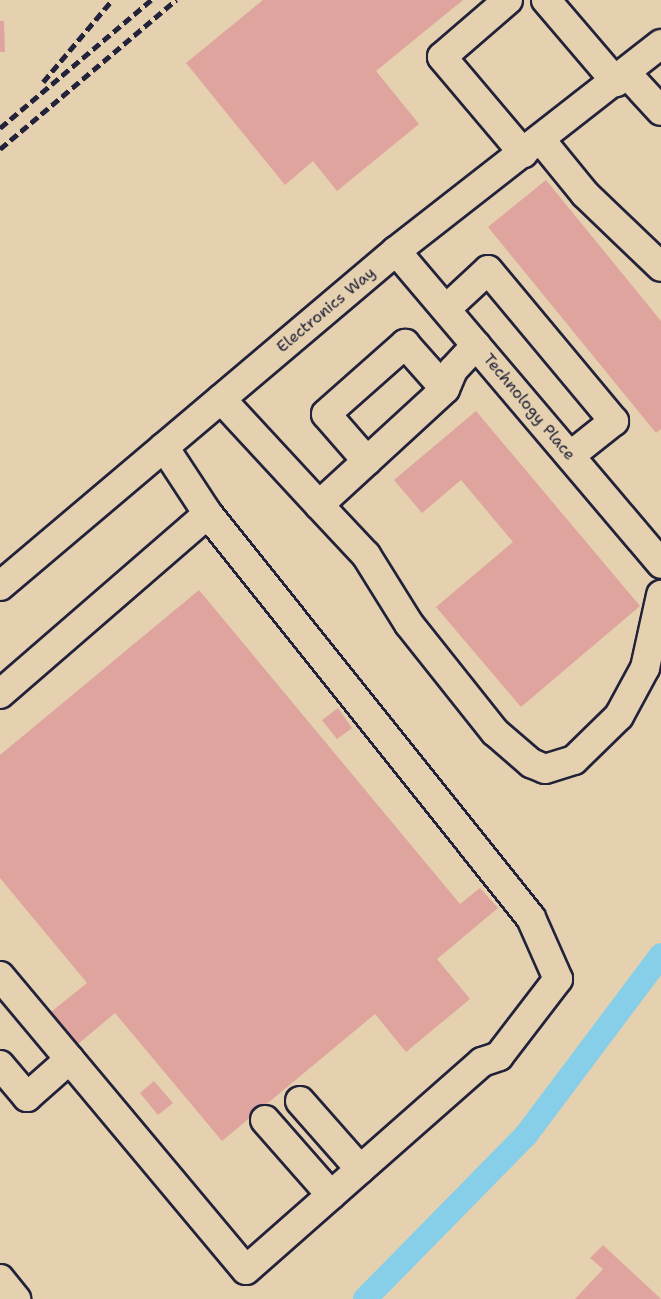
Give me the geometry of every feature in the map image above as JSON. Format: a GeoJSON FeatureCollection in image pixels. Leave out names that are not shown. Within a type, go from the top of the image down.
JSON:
{"type":"FeatureCollection","features":[{"type":"Feature","properties":{"kind":"street"},"geometry":{"type":"LineString","coordinates":[[508,0],[442,57],[532,147],[661,267]]}},
{"type":"Feature","properties":{"kind":"street"},"geometry":{"type":"LineString","coordinates":[[546,0],[622,78],[661,111]]}},
{"type":"Feature","properties":{"kind":"street","name":"Electronics Way"},"geometry":{"type":"LineString","coordinates":[[0,586],[396,251],[622,78],[661,44]]}},
{"type":"Feature","properties":{"kind":"street","name":"Technology Place"},"geometry":{"type":"LineString","coordinates":[[396,251],[661,564]]}},
{"type":"Feature","properties":{"kind":"street"},"geometry":{"type":"LineString","coordinates":[[446,309],[488,270],[614,421],[570,456]]}},
{"type":"Feature","properties":{"kind":"street"},"geometry":{"type":"LineString","coordinates":[[367,461],[326,414],[405,344],[445,389]]}},
{"type":"Feature","properties":{"kind":"street"},"geometry":{"type":"LineString","coordinates":[[319,505],[445,389],[453,370],[476,345]]}},
{"type":"Feature","properties":{"kind":"street"},"geometry":{"type":"LineString","coordinates":[[221,399],[366,555],[409,624],[495,732],[531,763],[545,768],[574,760],[619,716],[645,668],[661,596]]}},
{"type":"Feature","properties":{"kind":"street"},"geometry":{"type":"LineString","coordinates":[[0,976],[246,1270],[482,1062],[499,1056],[558,980],[531,918],[208,514],[164,447]]}},
{"type":"Feature","properties":{"kind":"street"},"geometry":{"type":"LineString","coordinates":[[0,694],[208,514]]}},
{"type":"Feature","properties":{"kind":"street"},"geometry":{"type":"LineString","coordinates":[[0,1065],[27,1096],[70,1059]]}},
{"type":"Feature","properties":{"kind":"street"},"geometry":{"type":"LineString","coordinates":[[300,1101],[360,1169]]}},
{"type":"Feature","properties":{"kind":"street"},"geometry":{"type":"LineString","coordinates":[[266,1120],[331,1195]]}},
{"type":"Feature","properties":{"kind":"street"},"geometry":{"type":"LineString","coordinates":[[0,1279],[16,1299]]}},
{"type":"Feature","properties":{"kind":"building"},"geometry":{"type":"Polygon","coordinates":[[[263,0],[463,0],[376,71],[419,124],[337,191],[313,161],[285,185],[186,63],[263,0]]]}},
{"type":"Feature","properties":{"kind":"building"},"geometry":{"type":"Polygon","coordinates":[[[0,21],[4,21],[5,52],[0,52],[0,21]]]}},
{"type":"Feature","properties":{"kind":"building"},"geometry":{"type":"Polygon","coordinates":[[[546,180],[661,321],[661,429],[656,433],[488,227],[546,180]]]}},
{"type":"Feature","properties":{"kind":"building"},"geometry":{"type":"Polygon","coordinates":[[[476,411],[640,606],[521,707],[436,607],[513,542],[461,480],[422,513],[394,480],[476,411]]]}},
{"type":"Feature","properties":{"kind":"building"},"geometry":{"type":"Polygon","coordinates":[[[199,590],[460,904],[480,888],[498,908],[437,959],[470,999],[406,1052],[375,1014],[222,1141],[115,1013],[78,1044],[51,1012],[87,983],[0,878],[0,755],[199,590]]]}},
{"type":"Feature","properties":{"kind":"building"},"geometry":{"type":"Polygon","coordinates":[[[338,708],[352,728],[337,739],[322,720],[338,708]]]}},
{"type":"Feature","properties":{"kind":"building"},"geometry":{"type":"Polygon","coordinates":[[[154,1081],[173,1103],[158,1115],[140,1093],[154,1081]]]}},
{"type":"Feature","properties":{"kind":"building"},"geometry":{"type":"Polygon","coordinates":[[[603,1245],[661,1299],[575,1299],[603,1269],[590,1258],[603,1245]]]}},
{"type":"Feature","properties":{"kind":"waterway"},"geometry":{"type":"LineString","coordinates":[[365,1299],[526,1135],[661,955]]}},
{"type":"Feature","properties":{"kind":"railway"},"geometry":{"type":"LineString","coordinates":[[43,82],[112,0]]}},
{"type":"Feature","properties":{"kind":"railway"},"geometry":{"type":"LineString","coordinates":[[0,128],[151,0]]}},
{"type":"Feature","properties":{"kind":"railway"},"geometry":{"type":"LineString","coordinates":[[0,149],[176,0]]}}]}
